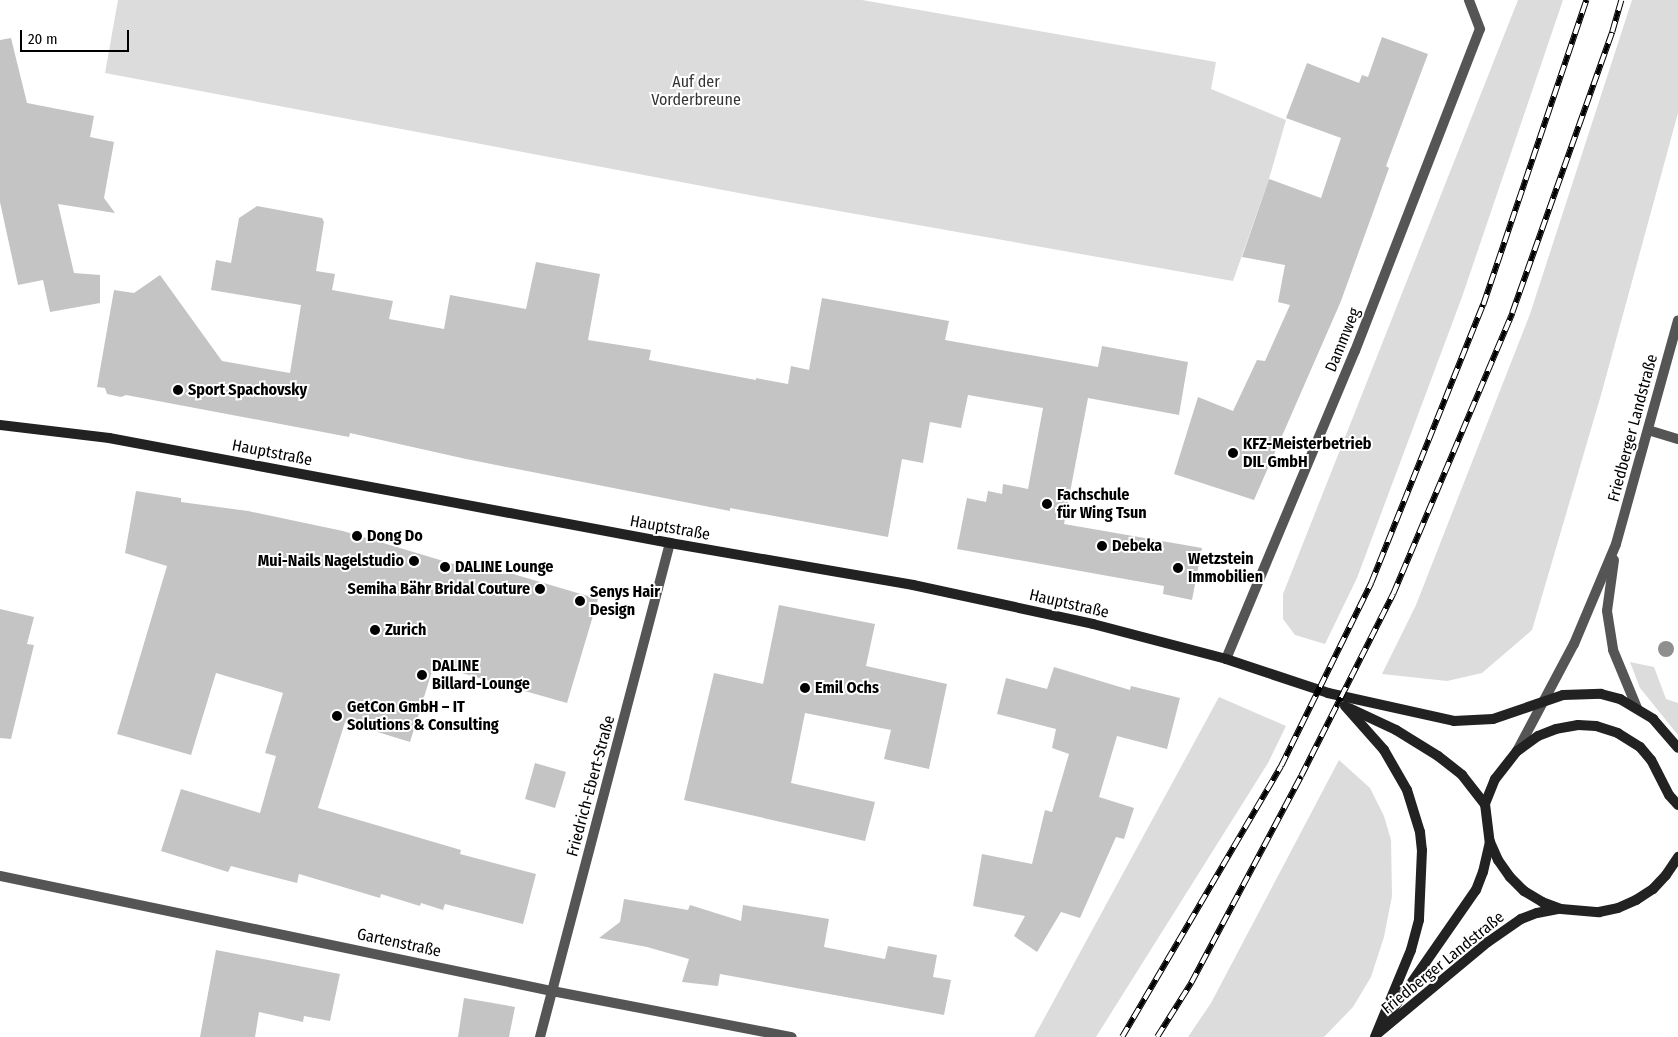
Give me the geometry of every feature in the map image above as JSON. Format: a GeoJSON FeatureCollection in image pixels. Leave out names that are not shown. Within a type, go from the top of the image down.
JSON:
{"type":"FeatureCollection","features":[{"type":"Feature","properties":{"kind":"main road","name":"Hauptstraße"},"geometry":{"type":"LineString","coordinates":[[0,425],[109,438],[670,543],[913,585],[1094,624],[1226,659],[1328,693],[1454,721],[1493,720],[1510,715],[1544,700]]}},
{"type":"Feature","properties":{"kind":"main road","name":"Hauptstraße"},"geometry":{"type":"LineString","coordinates":[[1328,693],[1345,706],[1396,730],[1438,756],[1462,775],[1485,804]]}},
{"type":"Feature","properties":{"kind":"main road","name":"Friedberger Landstraße"},"geometry":{"type":"LineString","coordinates":[[1544,700],[1563,695],[1601,694],[1620,699],[1653,719],[1678,748]]}},
{"type":"Feature","properties":{"kind":"main road"},"geometry":{"type":"LineString","coordinates":[[1345,706],[1384,750],[1408,790],[1420,832],[1422,850],[1419,920],[1411,950],[1375,1037]]}},
{"type":"Feature","properties":{"kind":"main road","name":"Friedberger Landstraße"},"geometry":{"type":"LineString","coordinates":[[1561,909],[1542,902],[1524,891],[1498,860],[1490,842],[1485,804],[1495,779],[1516,751],[1538,736],[1556,729],[1596,726],[1618,733],[1640,747],[1651,760],[1669,795],[1678,805]]}},
{"type":"Feature","properties":{"kind":"main road","name":"Friedberger Landstraße"},"geometry":{"type":"LineString","coordinates":[[1375,1037],[1476,890],[1483,872],[1490,842]]}},
{"type":"Feature","properties":{"kind":"main road","name":"Friedberger Landstraße"},"geometry":{"type":"LineString","coordinates":[[1375,1037],[1493,938],[1521,920],[1537,913],[1561,909],[1599,912],[1618,908],[1636,900],[1653,889],[1666,875],[1678,857]]}},
{"type":"Feature","properties":{"kind":"main road"},"geometry":{"type":"LineString","coordinates":[[1666,875],[1678,872]]}},
{"type":"Feature","properties":{"kind":"street","name":"Dammweg"},"geometry":{"type":"LineString","coordinates":[[1226,659],[1355,351],[1480,29],[1469,0]]}},
{"type":"Feature","properties":{"kind":"street","name":"Friedberger Landstraße"},"geometry":{"type":"LineString","coordinates":[[1637,708],[1613,650],[1606,610],[1616,544],[1678,320]]}},
{"type":"Feature","properties":{"kind":"street"},"geometry":{"type":"LineString","coordinates":[[1648,430],[1678,439]]}},
{"type":"Feature","properties":{"kind":"street","name":"Friedrich-Ebert-Straße"},"geometry":{"type":"LineString","coordinates":[[540,1037],[670,543]]}},
{"type":"Feature","properties":{"kind":"street","name":"Friedberger Landstraße"},"geometry":{"type":"LineString","coordinates":[[1516,751],[1574,644],[1616,544]]}},
{"type":"Feature","properties":{"kind":"street","name":"Gartenstraße"},"geometry":{"type":"LineString","coordinates":[[0,876],[552,991],[792,1037]]}},
{"type":"Feature","properties":{"kind":"green space","name":"Auf der Vorderbreune"},"geometry":{"type":"Polygon","coordinates":[[[118,0],[862,0],[1216,62],[1211,89],[1286,120],[1269,179],[1233,281],[771,199],[105,73],[118,0]]]}},
{"type":"Feature","properties":{"kind":"green space"},"geometry":{"type":"Polygon","coordinates":[[[1518,0],[1563,0],[1462,297],[1357,578],[1325,644],[1295,635],[1283,619],[1283,594],[1518,0]]]}},
{"type":"Feature","properties":{"kind":"green space"},"geometry":{"type":"Polygon","coordinates":[[[1632,0],[1678,0],[1678,113],[1601,395],[1532,630],[1482,673],[1447,681],[1382,674],[1416,605],[1530,314],[1632,0]]]}},
{"type":"Feature","properties":{"kind":"green space"},"geometry":{"type":"Polygon","coordinates":[[[1630,662],[1654,667],[1666,699],[1678,703],[1678,735],[1640,688],[1630,662]]]}},
{"type":"Feature","properties":{"kind":"green space"},"geometry":{"type":"Polygon","coordinates":[[[1219,697],[1286,726],[1268,763],[1096,1037],[1034,1037],[1219,697]]]}},
{"type":"Feature","properties":{"kind":"green space"},"geometry":{"type":"Polygon","coordinates":[[[1339,760],[1370,788],[1384,816],[1391,840],[1392,896],[1384,937],[1371,977],[1353,1007],[1324,1037],[1188,1037],[1211,1003],[1339,760]]]}},
{"type":"Feature","properties":{"kind":"building"},"geometry":{"type":"Polygon","coordinates":[[[1382,37],[1428,54],[1386,166],[1389,168],[1341,301],[1254,500],[1174,474],[1198,397],[1233,411],[1257,360],[1265,361],[1290,305],[1278,302],[1285,265],[1242,257],[1269,179],[1321,198],[1341,138],[1286,118],[1307,63],[1359,83],[1362,75],[1368,77],[1382,37]]]}},
{"type":"Feature","properties":{"kind":"building"},"geometry":{"type":"Polygon","coordinates":[[[11,38],[27,103],[94,116],[90,137],[114,142],[104,198],[115,213],[58,204],[74,273],[100,275],[100,303],[50,312],[43,280],[18,285],[0,202],[0,40],[11,38]]]}},
{"type":"Feature","properties":{"kind":"building"},"geometry":{"type":"Polygon","coordinates":[[[257,206],[322,218],[324,222],[316,271],[335,274],[332,290],[393,301],[389,319],[444,329],[450,295],[526,309],[536,262],[600,274],[588,340],[651,350],[649,360],[756,380],[756,378],[788,384],[791,366],[809,370],[822,298],[949,321],[945,340],[1098,367],[1102,346],[1188,362],[1179,415],[1088,398],[1064,524],[1202,548],[1192,600],[1163,594],[1164,586],[957,549],[967,498],[986,502],[988,491],[1002,494],[1003,484],[1028,489],[1043,408],[968,395],[961,428],[930,422],[923,463],[902,459],[888,537],[730,508],[730,511],[466,459],[350,433],[349,437],[126,395],[121,397],[107,394],[105,388],[97,387],[114,290],[134,293],[160,275],[222,361],[290,373],[301,305],[211,290],[216,260],[231,263],[239,218],[257,206]]]}},
{"type":"Feature","properties":{"kind":"building"},"geometry":{"type":"Polygon","coordinates":[[[136,491],[181,498],[181,502],[248,511],[343,531],[477,571],[479,564],[598,599],[567,703],[434,665],[410,742],[345,722],[318,808],[461,850],[460,854],[536,874],[523,924],[445,904],[443,910],[421,903],[420,906],[381,894],[380,898],[299,874],[297,883],[231,866],[228,872],[161,851],[181,789],[260,813],[276,756],[265,753],[283,693],[216,673],[191,755],[117,734],[167,566],[125,553],[136,491]]]}},
{"type":"Feature","properties":{"kind":"building"},"geometry":{"type":"Polygon","coordinates":[[[779,605],[875,624],[866,666],[947,684],[929,769],[884,759],[891,730],[805,713],[791,783],[875,802],[865,841],[684,800],[714,673],[763,684],[779,605]]]}},
{"type":"Feature","properties":{"kind":"building"},"geometry":{"type":"Polygon","coordinates":[[[0,609],[34,617],[27,644],[34,645],[11,739],[0,738],[0,609]]]}},
{"type":"Feature","properties":{"kind":"building"},"geometry":{"type":"Polygon","coordinates":[[[1054,667],[1130,690],[1131,686],[1180,698],[1167,749],[1117,736],[1099,797],[1134,808],[1124,839],[1116,837],[1080,918],[1061,912],[1037,952],[1014,936],[1025,916],[973,906],[982,854],[1032,864],[1045,810],[1052,812],[1069,754],[1052,748],[1056,729],[997,714],[1006,678],[1047,689],[1054,667]]]}},
{"type":"Feature","properties":{"kind":"building"},"geometry":{"type":"Polygon","coordinates":[[[535,763],[566,772],[555,808],[525,799],[535,763]]]}},
{"type":"Feature","properties":{"kind":"building"},"geometry":{"type":"Polygon","coordinates":[[[624,899],[688,910],[690,905],[741,921],[743,905],[829,919],[824,947],[885,959],[888,946],[937,955],[933,977],[951,980],[944,1015],[720,974],[718,986],[682,982],[689,959],[647,947],[599,938],[620,922],[624,899]]]}},
{"type":"Feature","properties":{"kind":"building"},"geometry":{"type":"Polygon","coordinates":[[[216,950],[340,974],[330,1021],[304,1016],[303,1022],[259,1012],[255,1037],[200,1037],[216,950]]]}},
{"type":"Feature","properties":{"kind":"building"},"geometry":{"type":"Polygon","coordinates":[[[464,998],[515,1007],[509,1037],[458,1037],[464,998]]]}},
{"type":"Feature","properties":{"kind":"railway"},"geometry":{"type":"LineString","coordinates":[[1122,1037],[1281,766],[1371,583],[1483,305],[1586,0]]}},
{"type":"Feature","properties":{"kind":"railway"},"geometry":{"type":"LineString","coordinates":[[1157,1037],[1191,983],[1301,776],[1393,594],[1512,313],[1612,32],[1621,0]]}},
{"type":"Feature","properties":{"kind":"place","name":"Sport Spachovsky"},"geometry":{"type":"Point","coordinates":[178,390]}},
{"type":"Feature","properties":{"kind":"place","name":"KFZ-Meisterbetrieb DIL GmbH"},"geometry":{"type":"Point","coordinates":[1233,453]}},
{"type":"Feature","properties":{"kind":"place","name":"Fachschule für Wing Tsun"},"geometry":{"type":"Point","coordinates":[1047,504]}},
{"type":"Feature","properties":{"kind":"place","name":"Dong Do"},"geometry":{"type":"Point","coordinates":[357,536]}},
{"type":"Feature","properties":{"kind":"place","name":"Debeka"},"geometry":{"type":"Point","coordinates":[1102,546]}},
{"type":"Feature","properties":{"kind":"place","name":"Mui-Nails Nagelstudio"},"geometry":{"type":"Point","coordinates":[414,561]}},
{"type":"Feature","properties":{"kind":"place","name":"DALINE Lounge"},"geometry":{"type":"Point","coordinates":[445,567]}},
{"type":"Feature","properties":{"kind":"place","name":"Wetzstein Immobilien"},"geometry":{"type":"Point","coordinates":[1178,568]}},
{"type":"Feature","properties":{"kind":"place","name":"Semiha Bähr Bridal Couture"},"geometry":{"type":"Point","coordinates":[540,589]}},
{"type":"Feature","properties":{"kind":"place","name":"Senys Hair Design"},"geometry":{"type":"Point","coordinates":[580,601]}},
{"type":"Feature","properties":{"kind":"place","name":"Zurich"},"geometry":{"type":"Point","coordinates":[375,630]}},
{"type":"Feature","properties":{"kind":"place","name":"DALINE Billard-Lounge"},"geometry":{"type":"Point","coordinates":[422,675]}},
{"type":"Feature","properties":{"kind":"place","name":"Emil Ochs"},"geometry":{"type":"Point","coordinates":[805,688]}},
{"type":"Feature","properties":{"kind":"place","name":"GetCon GmbH – IT Solutions & Consulting"},"geometry":{"type":"Point","coordinates":[337,716]}}]}
